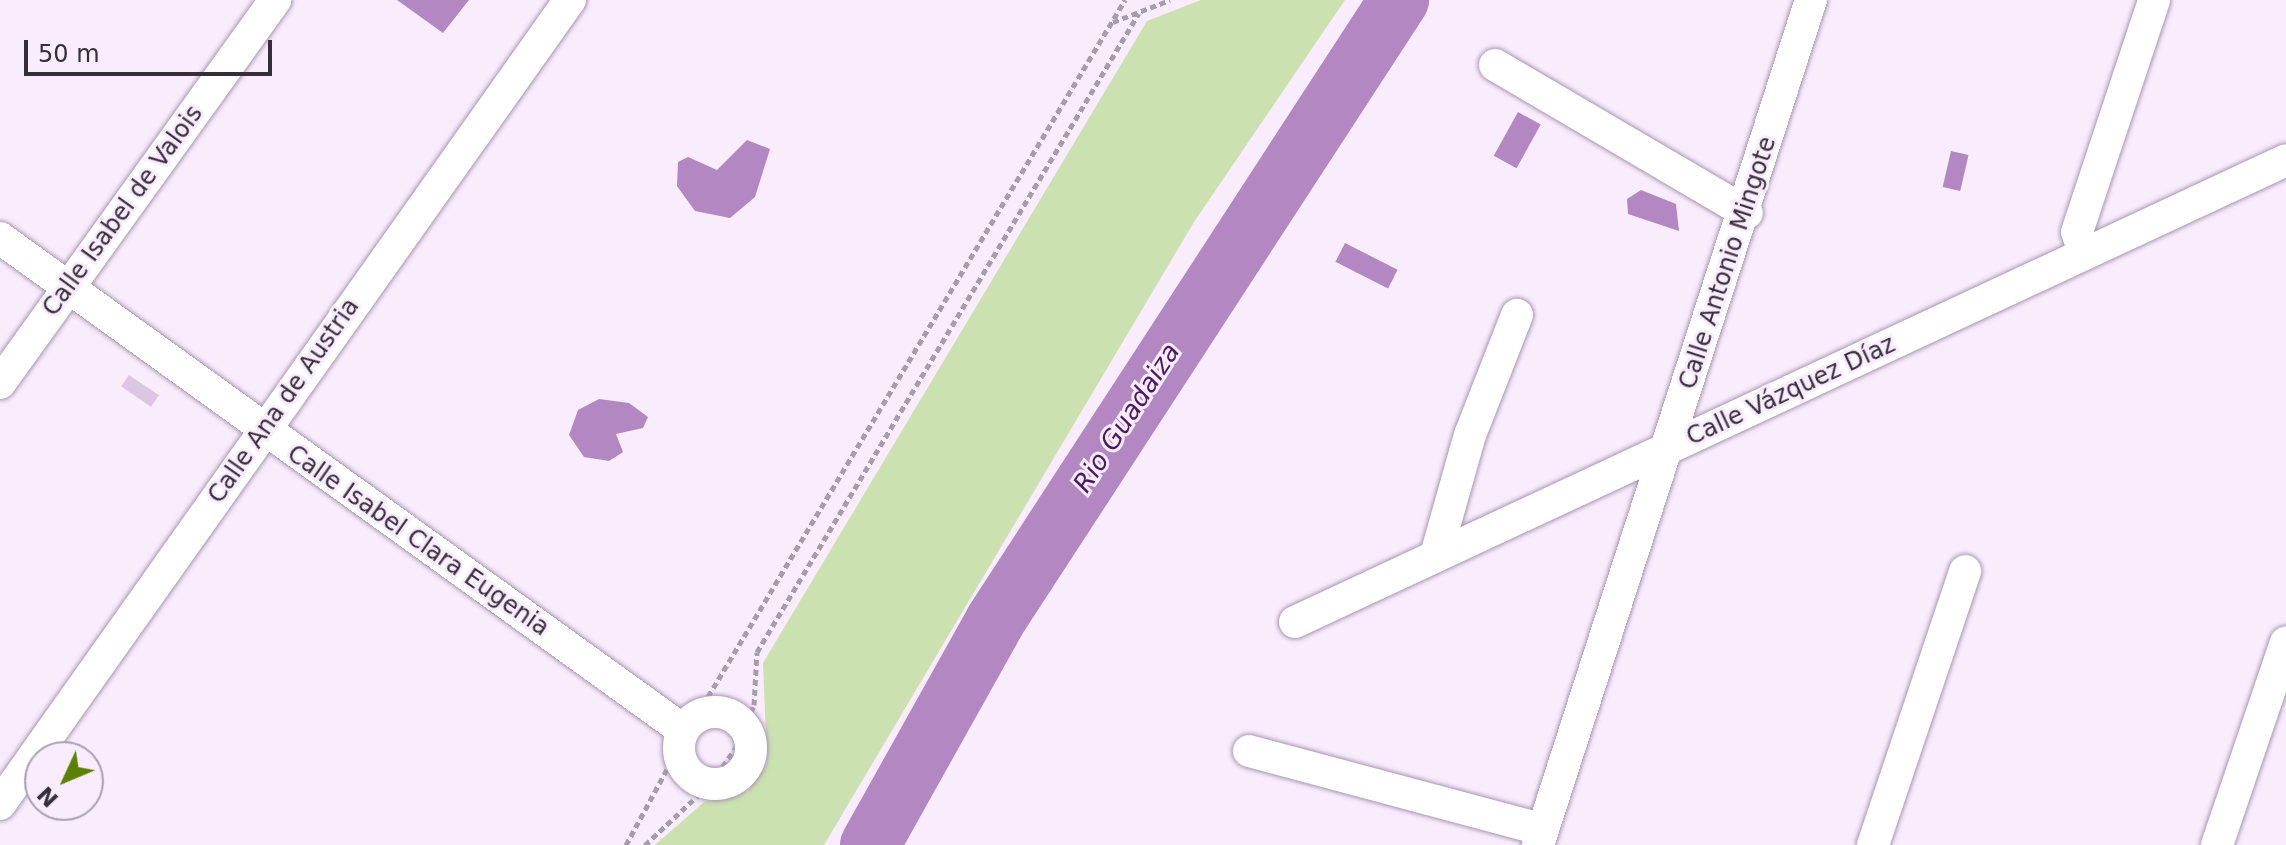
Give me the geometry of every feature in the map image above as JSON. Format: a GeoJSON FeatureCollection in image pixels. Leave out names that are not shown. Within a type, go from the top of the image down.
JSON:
{"type":"FeatureCollection","features":[{"type":"Feature","properties":{"kind":"street","name":"Calle Isabel de Valois"},"geometry":{"type":"LineString","coordinates":[[0,383],[275,0]]}},
{"type":"Feature","properties":{"kind":"street","name":"Calle Ana de Austria"},"geometry":{"type":"LineString","coordinates":[[0,804],[570,0]]}},
{"type":"Feature","properties":{"kind":"street","name":"Calle Antonio Mingote"},"geometry":{"type":"LineString","coordinates":[[1541,838],[1747,213],[1811,0]]}},
{"type":"Feature","properties":{"kind":"street"},"geometry":{"type":"LineString","coordinates":[[2084,252],[2077,232],[2154,0]]}},
{"type":"Feature","properties":{"kind":"street"},"geometry":{"type":"LineString","coordinates":[[1495,65],[1747,213]]}},
{"type":"Feature","properties":{"kind":"street","name":"Calle Vázquez Díaz"},"geometry":{"type":"LineString","coordinates":[[1295,622],[2286,160]]}},
{"type":"Feature","properties":{"kind":"street","name":"Calle Isabel Clara Eugenia"},"geometry":{"type":"LineString","coordinates":[[0,238],[686,732]]}},
{"type":"Feature","properties":{"kind":"street"},"geometry":{"type":"LineString","coordinates":[[1436,555],[1470,435],[1517,315]]}},
{"type":"Feature","properties":{"kind":"street"},"geometry":{"type":"LineString","coordinates":[[1873,845],[1965,571]]}},
{"type":"Feature","properties":{"kind":"street"},"geometry":{"type":"LineString","coordinates":[[2217,845],[2286,642]]}},
{"type":"Feature","properties":{"kind":"street","name":"Calle Isabel Clara Eugenia"},"geometry":{"type":"LineString","coordinates":[[711,783],[684,767],[686,732],[714,711],[746,728]]}},
{"type":"Feature","properties":{"kind":"street"},"geometry":{"type":"LineString","coordinates":[[711,783],[734,779],[747,765],[746,728]]}},
{"type":"Feature","properties":{"kind":"street"},"geometry":{"type":"LineString","coordinates":[[1249,751],[1541,838]]}},
{"type":"Feature","properties":{"kind":"path"},"geometry":{"type":"LineString","coordinates":[[626,845],[686,732],[1125,0]]}},
{"type":"Feature","properties":{"kind":"path"},"geometry":{"type":"LineString","coordinates":[[1112,22],[1170,0]]}},
{"type":"Feature","properties":{"kind":"path"},"geometry":{"type":"LineString","coordinates":[[645,845],[711,783],[746,728],[757,652],[1139,13]]}},
{"type":"Feature","properties":{"kind":"green space"},"geometry":{"type":"Polygon","coordinates":[[[1201,0],[1345,0],[1194,222],[824,845],[655,845],[704,802],[748,791],[767,763],[763,663],[1147,21],[1201,0]]]}},
{"type":"Feature","properties":{"kind":"shaded area"},"geometry":{"type":"Polygon","coordinates":[[[397,0],[469,0],[443,33],[397,0]]]}},
{"type":"Feature","properties":{"kind":"shaded area"},"geometry":{"type":"Polygon","coordinates":[[[1518,112],[1541,125],[1516,168],[1494,156],[1518,112]]]}},
{"type":"Feature","properties":{"kind":"shaded area"},"geometry":{"type":"Polygon","coordinates":[[[747,140],[770,149],[755,197],[730,218],[695,211],[677,186],[678,162],[688,157],[717,170],[747,140]]]}},
{"type":"Feature","properties":{"kind":"shaded area"},"geometry":{"type":"Polygon","coordinates":[[[1951,151],[1969,155],[1960,191],[1943,187],[1951,151]]]}},
{"type":"Feature","properties":{"kind":"shaded area"},"geometry":{"type":"Polygon","coordinates":[[[1641,190],[1676,204],[1679,231],[1628,214],[1627,199],[1641,190]]]}},
{"type":"Feature","properties":{"kind":"shaded area"},"geometry":{"type":"Polygon","coordinates":[[[1345,243],[1398,270],[1388,288],[1335,262],[1345,243]]]}},
{"type":"Feature","properties":{"kind":"shaded area"},"geometry":{"type":"Polygon","coordinates":[[[599,399],[629,403],[648,417],[643,428],[616,434],[623,452],[609,461],[584,457],[569,435],[578,410],[599,399]]]}},
{"type":"Feature","properties":{"kind":"building"},"geometry":{"type":"Polygon","coordinates":[[[129,375],[159,395],[151,407],[121,387],[129,375]]]}},
{"type":"Feature","properties":{"kind":"waterway","name":"Rio Guadaiza"},"geometry":{"type":"LineString","coordinates":[[870,845],[995,621],[1399,0]]}}]}
